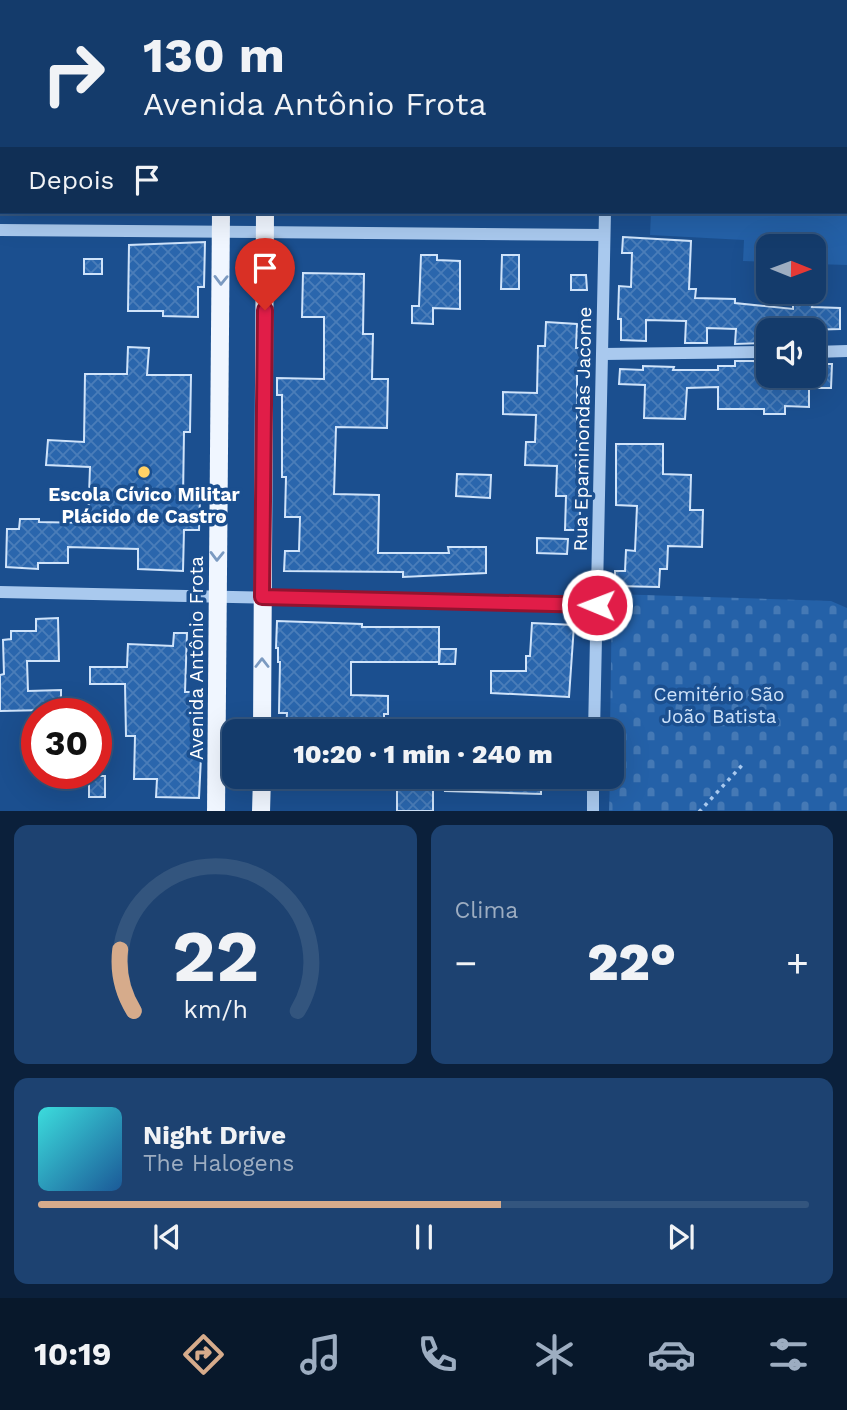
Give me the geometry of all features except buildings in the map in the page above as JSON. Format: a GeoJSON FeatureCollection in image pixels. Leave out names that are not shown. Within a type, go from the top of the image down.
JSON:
{"type":"FeatureCollection","features":[{"type":"Feature","properties":{"kind":"main road","name":"Avenida Antônio Frota"},"geometry":{"type":"LineString","coordinates":[[216,811],[221,214]]}},
{"type":"Feature","properties":{"kind":"main road"},"geometry":{"type":"LineString","coordinates":[[262,719],[265,214]]}},
{"type":"Feature","properties":{"kind":"main road"},"geometry":{"type":"LineString","coordinates":[[261,811],[262,789]]}},
{"type":"Feature","properties":{"kind":"street","name":"Rua Epaminondas Jacome"},"geometry":{"type":"LineString","coordinates":[[594,719],[605,214]]}},
{"type":"Feature","properties":{"kind":"street"},"geometry":{"type":"LineString","coordinates":[[0,230],[604,235]]}},
{"type":"Feature","properties":{"kind":"street"},"geometry":{"type":"LineString","coordinates":[[826,352],[847,351]]}},
{"type":"Feature","properties":{"kind":"street"},"geometry":{"type":"LineString","coordinates":[[603,354],[756,352]]}},
{"type":"Feature","properties":{"kind":"street"},"geometry":{"type":"LineString","coordinates":[[0,592],[597,605]]}},
{"type":"Feature","properties":{"kind":"street"},"geometry":{"type":"LineString","coordinates":[[593,789],[593,811]]}},
{"type":"Feature","properties":{"kind":"path"},"geometry":{"type":"LineString","coordinates":[[699,811],[745,762]]}},
{"type":"Feature","properties":{"kind":"green space"},"geometry":{"type":"Polygon","coordinates":[[[651,214],[847,214],[847,265],[826,264],[826,234],[756,234],[756,262],[743,261],[744,240],[650,235],[651,214]]]}},
{"type":"Feature","properties":{"kind":"green space","name":"Cemitério São João Batista"},"geometry":{"type":"Polygon","coordinates":[[[612,594],[831,601],[847,608],[847,811],[609,811],[610,789],[624,789],[624,719],[610,719],[612,594]]]}},
{"type":"Feature","properties":{"kind":"place","name":"Escola Cívico Militar Plácido de Castro"},"geometry":{"type":"Point","coordinates":[144,472]}},
{"type":"Feature","properties":{"kind":"route"},"geometry":{"type":"LineString","coordinates":[[265,310],[262,597],[597,605]]}}]}
